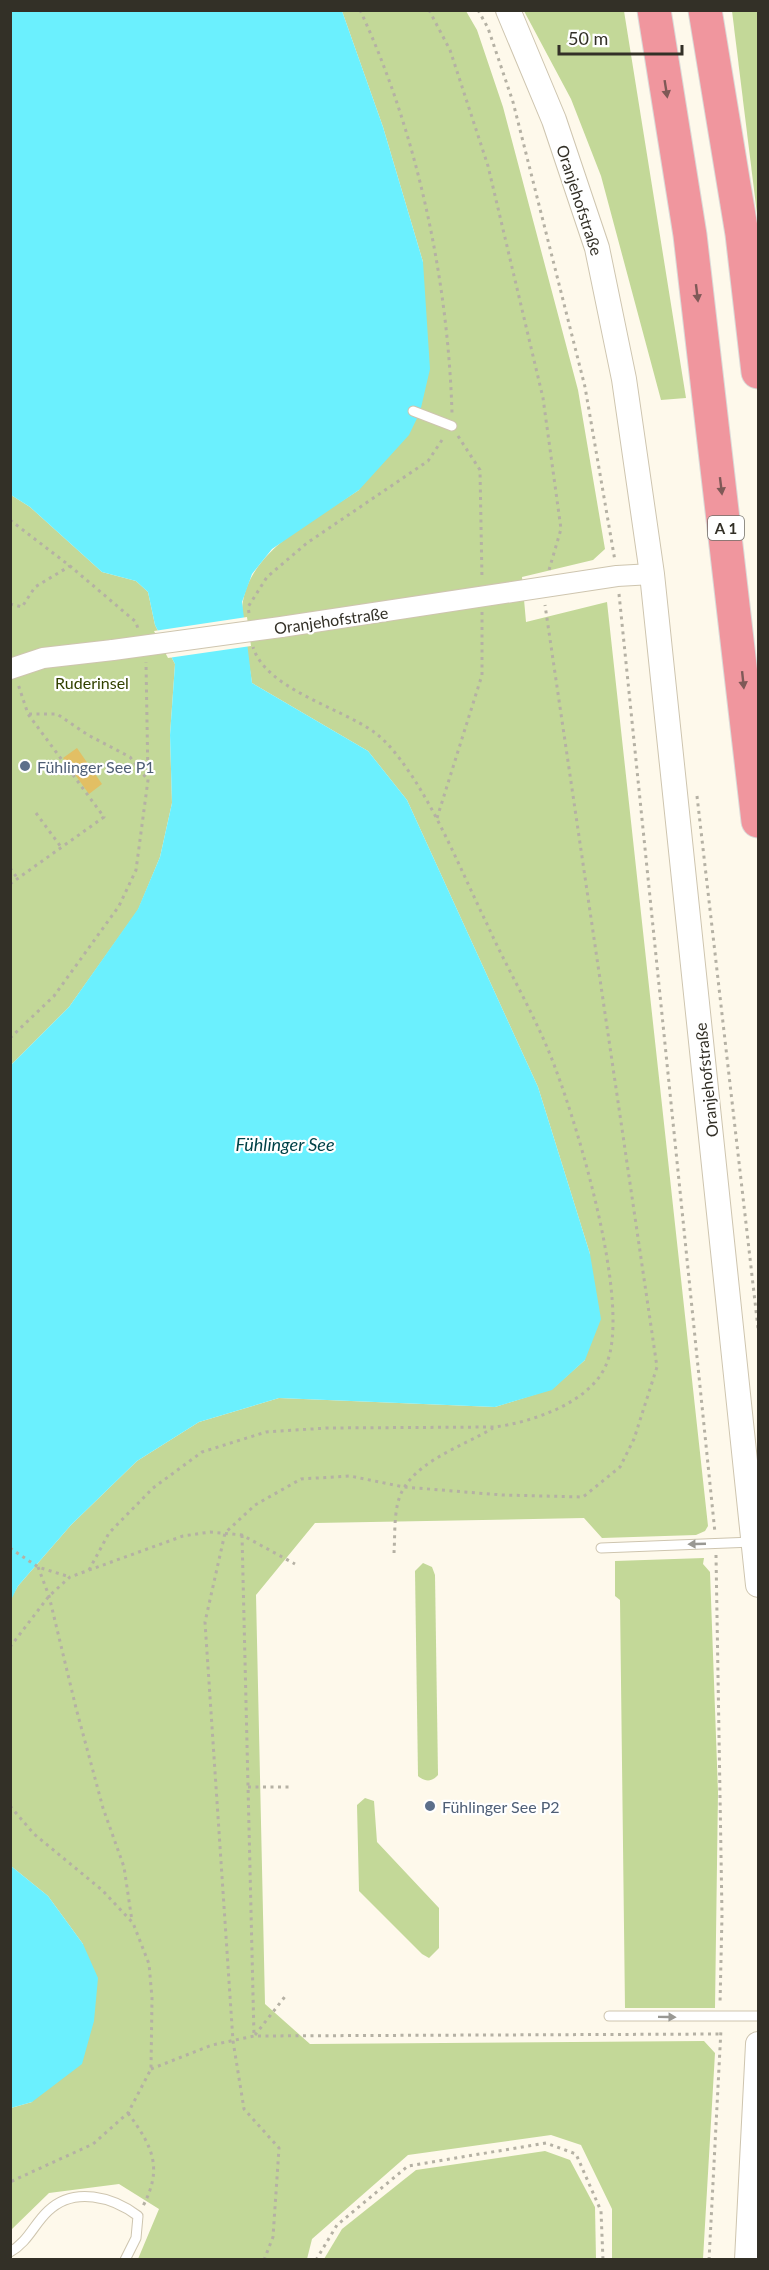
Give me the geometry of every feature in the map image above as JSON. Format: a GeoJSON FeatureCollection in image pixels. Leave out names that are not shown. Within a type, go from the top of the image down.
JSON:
{"type":"FeatureCollection","features":[{"type":"Feature","properties":{"kind":"highway","name":"A 1"},"geometry":{"type":"LineString","coordinates":[[654,10],[690,235],[759,822]]}},
{"type":"Feature","properties":{"kind":"highway"},"geometry":{"type":"LineString","coordinates":[[705,10],[742,234],[759,372]]}},
{"type":"Feature","properties":{"kind":"highway"},"geometry":{"type":"LineString","coordinates":[[723,10],[736,98],[742,234]]}},
{"type":"Feature","properties":{"kind":"street","name":"Oranjehofstraße"},"geometry":{"type":"LineString","coordinates":[[508,10],[554,120],[597,248],[624,379],[652,574],[759,1585]]}},
{"type":"Feature","properties":{"kind":"street","name":"Oranjehofstraße"},"geometry":{"type":"LineString","coordinates":[[11,669],[43,657],[113,650],[482,599],[617,576],[652,574]]}},
{"type":"Feature","properties":{"kind":"street"},"geometry":{"type":"LineString","coordinates":[[747,2259],[759,2044]]}},
{"type":"Feature","properties":{"kind":"lane"},"geometry":{"type":"LineString","coordinates":[[413,411],[452,426]]}},
{"type":"Feature","properties":{"kind":"lane"},"geometry":{"type":"LineString","coordinates":[[601,1548],[756,1542]]}},
{"type":"Feature","properties":{"kind":"lane"},"geometry":{"type":"LineString","coordinates":[[609,2016],[759,2016]]}},
{"type":"Feature","properties":{"kind":"lane"},"geometry":{"type":"LineString","coordinates":[[10,2252],[20,2247],[49,2210],[72,2196],[100,2198],[125,2206],[138,2216],[136,2238],[125,2259]]}},
{"type":"Feature","properties":{"kind":"path"},"geometry":{"type":"LineString","coordinates":[[360,10],[387,70],[408,143],[438,267],[450,366],[452,426],[480,470],[483,508],[482,675],[437,818]]}},
{"type":"Feature","properties":{"kind":"path"},"geometry":{"type":"LineString","coordinates":[[264,2259],[273,2237],[279,2148],[244,2109],[233,2040],[205,1622],[225,1533],[255,1505],[301,1479],[350,1476],[404,1487],[502,1495],[583,1497],[620,1467],[634,1439],[657,1367],[543,589],[561,528],[543,398],[488,166],[450,50],[429,10]]}},
{"type":"Feature","properties":{"kind":"path"},"geometry":{"type":"LineString","coordinates":[[478,10],[488,28],[513,102],[585,387],[617,576],[716,1543],[722,1880],[721,2034],[709,2259]]}},
{"type":"Feature","properties":{"kind":"path"},"geometry":{"type":"LineString","coordinates":[[250,618],[249,607],[267,577],[307,543],[428,460],[452,426]]}},
{"type":"Feature","properties":{"kind":"path"},"geometry":{"type":"LineString","coordinates":[[10,520],[70,566],[35,587],[22,607],[10,604]]}},
{"type":"Feature","properties":{"kind":"path"},"geometry":{"type":"LineString","coordinates":[[89,1570],[109,1533],[153,1488],[202,1452],[266,1432],[327,1428],[495,1427],[519,1424],[551,1412],[593,1384],[606,1367],[613,1345],[613,1298],[601,1230],[578,1136],[555,1068],[437,818],[412,776],[388,744],[349,717],[274,679],[253,650],[252,639]]}},
{"type":"Feature","properties":{"kind":"path"},"geometry":{"type":"LineString","coordinates":[[10,884],[104,817],[28,714],[11,669]]}},
{"type":"Feature","properties":{"kind":"path"},"geometry":{"type":"LineString","coordinates":[[10,1038],[54,996],[119,906],[136,870],[148,780],[130,757],[88,735],[57,714],[28,714]]}},
{"type":"Feature","properties":{"kind":"path"},"geometry":{"type":"LineString","coordinates":[[36,813],[61,848]]}},
{"type":"Feature","properties":{"kind":"path"},"geometry":{"type":"LineString","coordinates":[[10,868],[18,879]]}},
{"type":"Feature","properties":{"kind":"path"},"geometry":{"type":"LineString","coordinates":[[394,1553],[398,1503],[404,1487],[418,1471],[495,1427]]}},
{"type":"Feature","properties":{"kind":"path"},"geometry":{"type":"LineString","coordinates":[[10,1647],[49,1596],[70,1576],[183,1536],[210,1532],[242,1535],[295,1564]]}},
{"type":"Feature","properties":{"kind":"path"},"geometry":{"type":"LineString","coordinates":[[242,1535],[254,2036]]}},
{"type":"Feature","properties":{"kind":"path"},"geometry":{"type":"LineString","coordinates":[[10,1548],[38,1567],[70,1576]]}},
{"type":"Feature","properties":{"kind":"path"},"geometry":{"type":"LineString","coordinates":[[10,2182],[93,2144],[128,2113],[151,2069],[153,1998],[149,1964],[133,1923],[124,1867],[85,1741],[49,1596],[38,1567]]}},
{"type":"Feature","properties":{"kind":"path"},"geometry":{"type":"LineString","coordinates":[[248,1787],[289,1787]]}},
{"type":"Feature","properties":{"kind":"path"},"geometry":{"type":"LineString","coordinates":[[10,1806],[34,1834],[102,1890],[133,1923]]}},
{"type":"Feature","properties":{"kind":"path"},"geometry":{"type":"LineString","coordinates":[[254,2036],[287,1994]]}},
{"type":"Feature","properties":{"kind":"path"},"geometry":{"type":"LineString","coordinates":[[151,2069],[212,2045],[254,2036],[721,2034]]}},
{"type":"Feature","properties":{"kind":"path"},"geometry":{"type":"LineString","coordinates":[[128,2113],[146,2140],[155,2163],[153,2186],[138,2216]]}},
{"type":"Feature","properties":{"kind":"path"},"geometry":{"type":"LineString","coordinates":[[316,2259],[337,2225],[408,2166],[546,2143],[576,2154],[601,2211],[603,2259]]}},
{"type":"Feature","properties":{"kind":"green space"},"geometry":{"type":"Polygon","coordinates":[[[342,11],[466,11],[477,30],[503,107],[578,390],[605,549],[593,560],[522,577],[526,622],[607,602],[708,1526],[705,1531],[696,1535],[602,1538],[584,1518],[315,1523],[256,1595],[265,2004],[310,2044],[704,2041],[715,2053],[703,2259],[612,2259],[612,2209],[581,2145],[551,2135],[408,2155],[312,2239],[307,2259],[138,2259],[159,2209],[119,2184],[49,2193],[11,2230],[11,2108],[32,2102],[83,1944],[48,1896],[11,1866],[10,1600],[18,1586],[71,1525],[137,1461],[199,1422],[279,1398],[495,1407],[552,1389],[585,1360],[590,1254],[538,1087],[407,800],[368,751],[252,683],[242,618],[243,601],[249,582],[259,565],[289,536],[359,490],[423,262],[383,127],[342,11]]]}},
{"type":"Feature","properties":{"kind":"green space"},"geometry":{"type":"Polygon","coordinates":[[[524,11],[624,11],[686,398],[661,400],[601,176],[571,99],[524,11]]]}},
{"type":"Feature","properties":{"kind":"green space"},"geometry":{"type":"Polygon","coordinates":[[[732,11],[758,11],[758,222],[732,11]]]}},
{"type":"Feature","properties":{"kind":"green space","name":"Ruderinsel"},"geometry":{"type":"Polygon","coordinates":[[[11,495],[30,507],[102,572],[136,581],[148,592],[155,625],[175,664],[170,735],[172,803],[160,857],[138,910],[69,1007],[11,1065],[11,495]]]}},
{"type":"Feature","properties":{"kind":"green space"},"geometry":{"type":"Polygon","coordinates":[[[704,1558],[703,1564],[710,1572],[718,1792],[715,2008],[625,2008],[620,1600],[615,1596],[615,1561],[704,1558]]]}},
{"type":"Feature","properties":{"kind":"green space"},"geometry":{"type":"Polygon","coordinates":[[[423,1563],[432,1567],[435,1575],[438,1775],[428,1780],[418,1776],[415,1571],[423,1563]]]}},
{"type":"Feature","properties":{"kind":"green space"},"geometry":{"type":"Polygon","coordinates":[[[365,1798],[374,1801],[377,1842],[439,1908],[439,1948],[429,1958],[422,1954],[359,1891],[357,1805],[365,1798]]]}},
{"type":"Feature","properties":{"kind":"green space"},"geometry":{"type":"Polygon","coordinates":[[[545,2151],[570,2160],[595,2207],[596,2259],[324,2259],[342,2229],[416,2170],[545,2151]]]}},
{"type":"Feature","properties":{"kind":"water","name":"Fühlinger See"},"geometry":{"type":"Polygon","coordinates":[[[11,11],[342,11],[383,127],[423,262],[430,369],[420,412],[409,435],[359,490],[272,549],[252,574],[242,602],[252,683],[368,751],[407,800],[538,1087],[590,1254],[601,1319],[585,1360],[552,1390],[495,1407],[279,1398],[199,1422],[137,1461],[71,1525],[18,1586],[11,1600],[11,1065],[69,1007],[138,909],[160,857],[172,803],[170,735],[175,664],[155,625],[148,592],[136,581],[102,572],[30,507],[11,495],[11,11]]]}},
{"type":"Feature","properties":{"kind":"water"},"geometry":{"type":"Polygon","coordinates":[[[11,1866],[48,1896],[83,1944],[98,1978],[94,2021],[82,2064],[32,2102],[11,2108],[11,1866]]]}},
{"type":"Feature","properties":{"kind":"pier"},"geometry":{"type":"Polygon","coordinates":[[[247,617],[251,646],[168,658],[154,631],[247,617]]]}},
{"type":"Feature","properties":{"kind":"building"},"geometry":{"type":"Polygon","coordinates":[[[77,748],[102,784],[89,794],[63,758],[77,748]]]}},
{"type":"Feature","properties":{"kind":"place","name":"Fühlinger See P1"},"geometry":{"type":"Point","coordinates":[25,766]}},
{"type":"Feature","properties":{"kind":"place","name":"Fühlinger See P2"},"geometry":{"type":"Point","coordinates":[430,1806]}}]}
